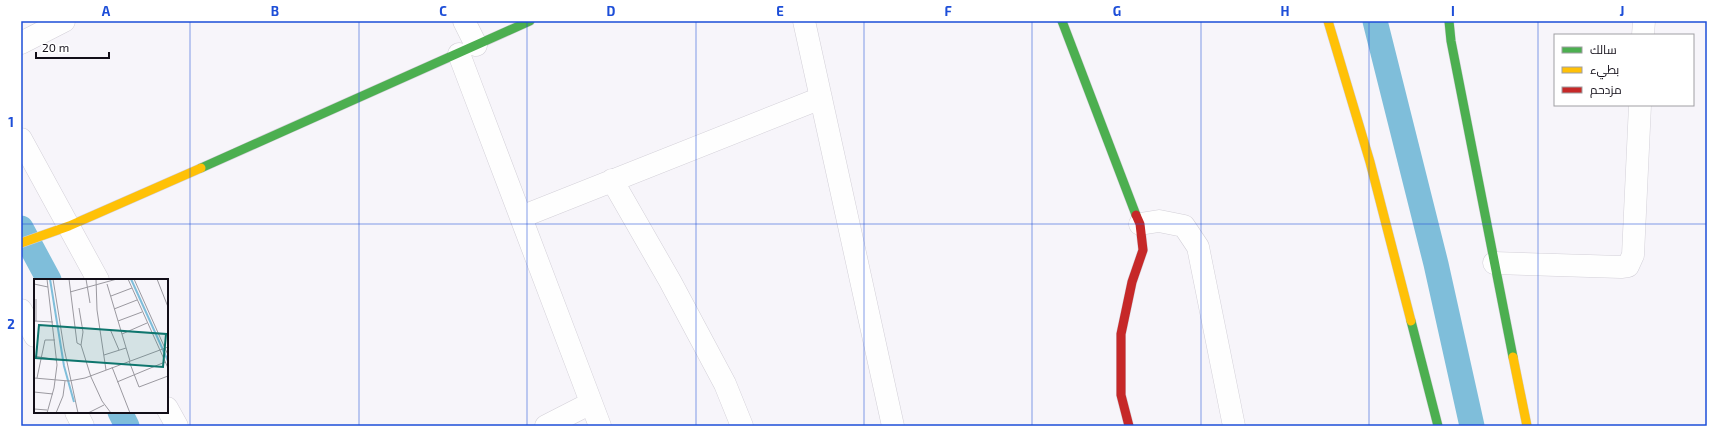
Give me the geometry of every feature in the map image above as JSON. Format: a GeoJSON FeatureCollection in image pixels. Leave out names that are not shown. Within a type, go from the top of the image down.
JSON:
{"type":"FeatureCollection","features":[{"type":"Feature","properties":{"kind":"street"},"geometry":{"type":"LineString","coordinates":[[21,43],[64,21]]}},
{"type":"Feature","properties":{"kind":"street"},"geometry":{"type":"LineString","coordinates":[[464,21],[467,50],[521,217],[600,426]]}},
{"type":"Feature","properties":{"kind":"street"},"geometry":{"type":"LineString","coordinates":[[21,242],[69,226],[530,21]]}},
{"type":"Feature","properties":{"kind":"street"},"geometry":{"type":"LineString","coordinates":[[804,21],[893,426]]}},
{"type":"Feature","properties":{"kind":"street"},"geometry":{"type":"LineString","coordinates":[[1062,21],[1140,224],[1143,250],[1132,282],[1121,334],[1121,395],[1129,426]]}},
{"type":"Feature","properties":{"kind":"street"},"geometry":{"type":"LineString","coordinates":[[1328,21],[1370,162],[1438,426]]}},
{"type":"Feature","properties":{"kind":"street"},"geometry":{"type":"LineString","coordinates":[[1449,21],[1452,48],[1527,426]]}},
{"type":"Feature","properties":{"kind":"street"},"geometry":{"type":"LineString","coordinates":[[1643,34],[1644,21]]}},
{"type":"Feature","properties":{"kind":"street"},"geometry":{"type":"LineString","coordinates":[[521,217],[821,98]]}},
{"type":"Feature","properties":{"kind":"street"},"geometry":{"type":"LineString","coordinates":[[1494,263],[1628,266],[1633,255],[1640,106]]}},
{"type":"Feature","properties":{"kind":"street"},"geometry":{"type":"LineString","coordinates":[[21,140],[97,279]]}},
{"type":"Feature","properties":{"kind":"street"},"geometry":{"type":"LineString","coordinates":[[612,180],[670,281],[725,384],[742,426]]}},
{"type":"Feature","properties":{"kind":"street"},"geometry":{"type":"LineString","coordinates":[[1140,224],[1159,221],[1184,226],[1198,247],[1234,426]]}},
{"type":"Feature","properties":{"kind":"street"},"geometry":{"type":"LineString","coordinates":[[21,310],[34,334]]}},
{"type":"Feature","properties":{"kind":"street"},"geometry":{"type":"LineString","coordinates":[[546,426],[591,402]]}},
{"type":"Feature","properties":{"kind":"street"},"geometry":{"type":"LineString","coordinates":[[168,410],[177,426]]}},
{"type":"Feature","properties":{"kind":"street"},"geometry":{"type":"LineString","coordinates":[[76,413],[83,426]]}},
{"type":"Feature","properties":{"kind":"waterway"},"geometry":{"type":"LineString","coordinates":[[1375,21],[1436,264],[1472,426]]}},
{"type":"Feature","properties":{"kind":"waterway"},"geometry":{"type":"LineString","coordinates":[[21,228],[48,279]]}},
{"type":"Feature","properties":{"kind":"waterway"},"geometry":{"type":"LineString","coordinates":[[120,413],[127,426]]}},
{"type":"Feature","properties":{"kind":"traffic: fast"},"geometry":{"type":"LineString","coordinates":[[201,168],[530,21]]}},
{"type":"Feature","properties":{"kind":"traffic: fast"},"geometry":{"type":"LineString","coordinates":[[1062,21],[1136,215]]}},
{"type":"Feature","properties":{"kind":"traffic: fast"},"geometry":{"type":"LineString","coordinates":[[1449,21],[1451,41],[1513,357]]}},
{"type":"Feature","properties":{"kind":"traffic: fast"},"geometry":{"type":"LineString","coordinates":[[1411,321],[1438,426]]}},
{"type":"Feature","properties":{"kind":"traffic: slow"},"geometry":{"type":"LineString","coordinates":[[1328,21],[1370,162],[1411,321]]}},
{"type":"Feature","properties":{"kind":"traffic: slow"},"geometry":{"type":"LineString","coordinates":[[21,243],[69,226],[201,168]]}},
{"type":"Feature","properties":{"kind":"traffic: slow"},"geometry":{"type":"LineString","coordinates":[[1513,357],[1527,426]]}},
{"type":"Feature","properties":{"kind":"traffic: jam"},"geometry":{"type":"LineString","coordinates":[[1129,426],[1121,395],[1121,334],[1132,282],[1143,250],[1140,224],[1136,215]]}}]}
